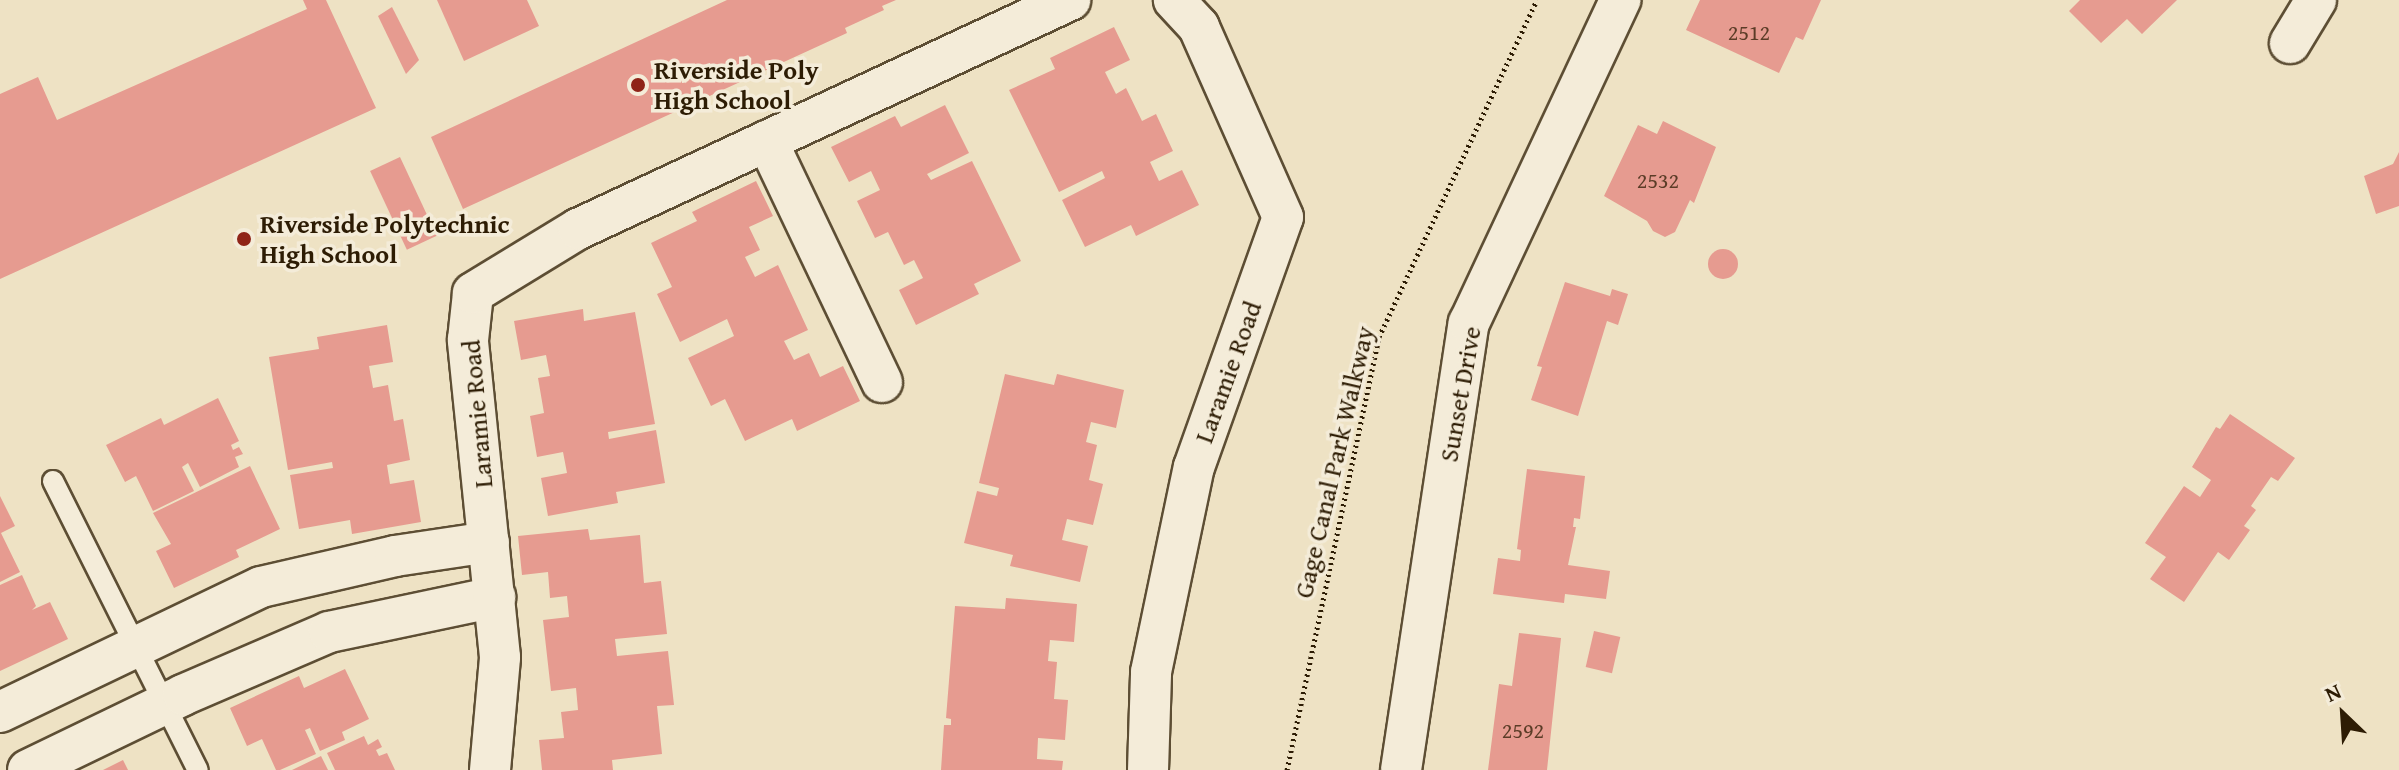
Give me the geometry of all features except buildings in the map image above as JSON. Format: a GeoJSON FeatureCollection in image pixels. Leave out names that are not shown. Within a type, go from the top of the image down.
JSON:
{"type":"FeatureCollection","features":[{"type":"Feature","properties":{"kind":"street","name":"Laramie Road"},"geometry":{"type":"LineString","coordinates":[[490,770],[500,657],[468,340],[473,293],[578,229],[1070,0]]}},
{"type":"Feature","properties":{"kind":"street","name":"Laramie Road"},"geometry":{"type":"LineString","coordinates":[[1148,770],[1151,672],[1194,467],[1283,217],[1199,27],[1174,0]]}},
{"type":"Feature","properties":{"kind":"street","name":"Sunset Drive"},"geometry":{"type":"LineString","coordinates":[[1401,770],[1469,323],[1620,0]]}},
{"type":"Feature","properties":{"kind":"street"},"geometry":{"type":"LineString","coordinates":[[2290,43],[2316,0]]}},
{"type":"Feature","properties":{"kind":"street"},"geometry":{"type":"LineString","coordinates":[[767,141],[882,382]]}},
{"type":"Feature","properties":{"kind":"street"},"geometry":{"type":"LineString","coordinates":[[0,712],[261,587],[395,556],[489,542]]}},
{"type":"Feature","properties":{"kind":"street"},"geometry":{"type":"LineString","coordinates":[[28,770],[165,704],[329,632],[495,597]]}},
{"type":"Feature","properties":{"kind":"lane"},"geometry":{"type":"LineString","coordinates":[[53,481],[198,770]]}},
{"type":"Feature","properties":{"kind":"path","name":"Gage Canal Park Walkway"},"geometry":{"type":"LineString","coordinates":[[1287,770],[1379,337],[1537,0]]}},
{"type":"Feature","properties":{"kind":"place","name":"Riverside Poly High School"},"geometry":{"type":"Point","coordinates":[638,85]}},
{"type":"Feature","properties":{"kind":"place","name":"Riverside Polytechnic High School"},"geometry":{"type":"Point","coordinates":[244,239]}}]}
